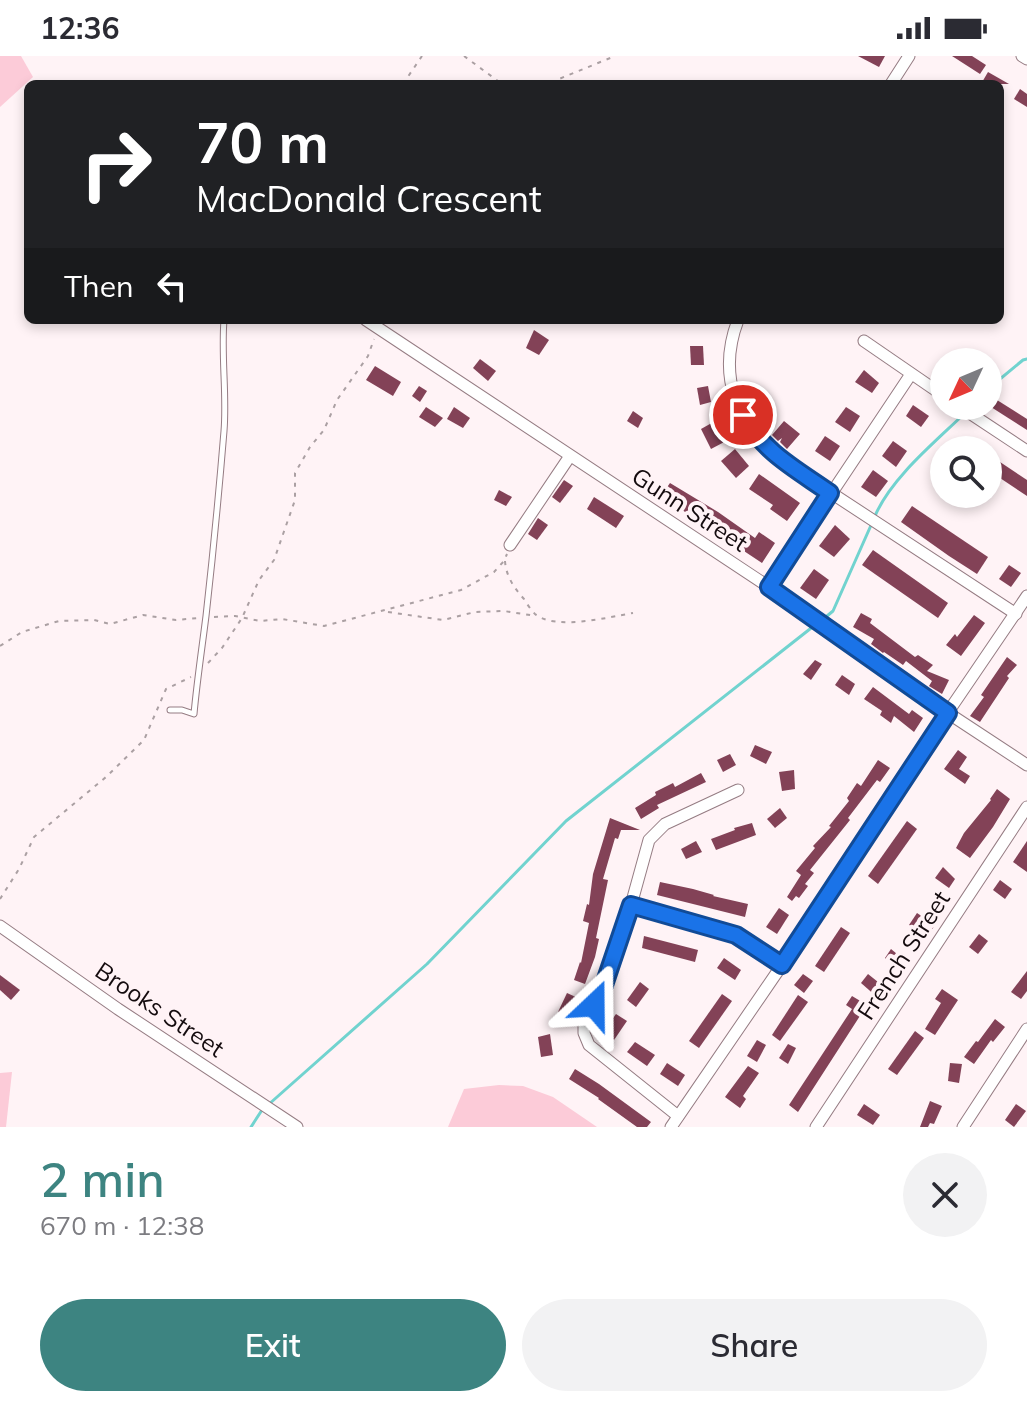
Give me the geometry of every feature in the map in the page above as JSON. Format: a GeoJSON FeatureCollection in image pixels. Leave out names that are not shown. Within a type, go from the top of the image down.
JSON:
{"type":"FeatureCollection","features":[{"type":"Feature","properties":{"kind":"street"},"geometry":{"type":"LineString","coordinates":[[894,80],[909,56]]}},
{"type":"Feature","properties":{"kind":"street"},"geometry":{"type":"LineString","coordinates":[[1022,56],[1027,59]]}},
{"type":"Feature","properties":{"kind":"street","name":"Gunn Street"},"geometry":{"type":"LineString","coordinates":[[372,324],[769,587],[1027,765]]}},
{"type":"Feature","properties":{"kind":"street"},"geometry":{"type":"LineString","coordinates":[[737,324],[728,366],[730,381],[739,409],[757,437],[773,454],[1016,614]]}},
{"type":"Feature","properties":{"kind":"street"},"geometry":{"type":"LineString","coordinates":[[864,341],[930,387]]}},
{"type":"Feature","properties":{"kind":"street"},"geometry":{"type":"LineString","coordinates":[[769,587],[911,374]]}},
{"type":"Feature","properties":{"kind":"street"},"geometry":{"type":"LineString","coordinates":[[980,420],[1027,451]]}},
{"type":"Feature","properties":{"kind":"street"},"geometry":{"type":"LineString","coordinates":[[510,545],[570,456]]}},
{"type":"Feature","properties":{"kind":"street"},"geometry":{"type":"LineString","coordinates":[[671,1127],[1027,596]]}},
{"type":"Feature","properties":{"kind":"street"},"geometry":{"type":"LineString","coordinates":[[678,1116],[594,1050],[586,1039],[584,1026],[604,985],[649,840],[665,824],[738,790]]}},
{"type":"Feature","properties":{"kind":"street","name":"French Street"},"geometry":{"type":"LineString","coordinates":[[816,1127],[1027,807]]}},
{"type":"Feature","properties":{"kind":"street"},"geometry":{"type":"LineString","coordinates":[[631,905],[736,935],[782,965]]}},
{"type":"Feature","properties":{"kind":"street","name":"Brooks Street"},"geometry":{"type":"LineString","coordinates":[[0,926],[118,1009],[297,1127]]}},
{"type":"Feature","properties":{"kind":"street"},"geometry":{"type":"LineString","coordinates":[[963,1127],[1027,1029]]}},
{"type":"Feature","properties":{"kind":"lane"},"geometry":{"type":"LineString","coordinates":[[170,710],[194,714],[224,430],[224,324]]}},
{"type":"Feature","properties":{"kind":"path"},"geometry":{"type":"LineString","coordinates":[[406,80],[422,56]]}},
{"type":"Feature","properties":{"kind":"path"},"geometry":{"type":"LineString","coordinates":[[464,56],[497,80]]}},
{"type":"Feature","properties":{"kind":"path"},"geometry":{"type":"LineString","coordinates":[[558,80],[615,56]]}},
{"type":"Feature","properties":{"kind":"path"},"geometry":{"type":"LineString","coordinates":[[1,645],[22,632],[59,621],[94,620],[110,624],[143,615],[176,620],[235,616],[324,626],[461,590],[494,572],[504,561],[510,545]]}},
{"type":"Feature","properties":{"kind":"path"},"geometry":{"type":"LineString","coordinates":[[504,561],[506,573],[517,592],[537,616]]}},
{"type":"Feature","properties":{"kind":"path"},"geometry":{"type":"LineString","coordinates":[[384,611],[443,620],[475,612],[504,611],[561,622],[597,620],[633,613]]}},
{"type":"Feature","properties":{"kind":"shaded area"},"geometry":{"type":"Polygon","coordinates":[[[0,56],[21,56],[33,77],[24,80],[24,85],[0,107],[0,56]]]}},
{"type":"Feature","properties":{"kind":"shaded area"},"geometry":{"type":"Polygon","coordinates":[[[12,1072],[6,1127],[0,1127],[0,1073],[12,1072]]]}},
{"type":"Feature","properties":{"kind":"shaded area"},"geometry":{"type":"Polygon","coordinates":[[[523,1086],[553,1097],[597,1127],[448,1127],[464,1089],[523,1086]]]}},
{"type":"Feature","properties":{"kind":"building"},"geometry":{"type":"Polygon","coordinates":[[[858,56],[885,56],[879,67],[858,56]]]}},
{"type":"Feature","properties":{"kind":"building"},"geometry":{"type":"Polygon","coordinates":[[[952,56],[972,56],[986,65],[980,74],[952,56]]]}},
{"type":"Feature","properties":{"kind":"building"},"geometry":{"type":"Polygon","coordinates":[[[988,72],[1002,80],[983,80],[988,72]]]}},
{"type":"Feature","properties":{"kind":"building"},"geometry":{"type":"Polygon","coordinates":[[[1020,89],[1027,94],[1027,107],[1014,99],[1020,89]]]}},
{"type":"Feature","properties":{"kind":"building"},"geometry":{"type":"Polygon","coordinates":[[[534,330],[549,340],[539,355],[526,348],[534,330]]]}},
{"type":"Feature","properties":{"kind":"building"},"geometry":{"type":"Polygon","coordinates":[[[690,346],[703,346],[704,365],[691,365],[690,346]]]}},
{"type":"Feature","properties":{"kind":"building"},"geometry":{"type":"Polygon","coordinates":[[[480,359],[496,371],[488,381],[473,368],[480,359]]]}},
{"type":"Feature","properties":{"kind":"building"},"geometry":{"type":"Polygon","coordinates":[[[375,366],[401,382],[393,396],[366,380],[375,366]]]}},
{"type":"Feature","properties":{"kind":"building"},"geometry":{"type":"Polygon","coordinates":[[[864,370],[879,383],[872,393],[855,382],[864,370]]]}},
{"type":"Feature","properties":{"kind":"building"},"geometry":{"type":"Polygon","coordinates":[[[419,386],[427,391],[420,402],[412,396],[419,386]]]}},
{"type":"Feature","properties":{"kind":"building"},"geometry":{"type":"Polygon","coordinates":[[[708,386],[711,402],[700,405],[697,388],[708,386]]]}},
{"type":"Feature","properties":{"kind":"building"},"geometry":{"type":"Polygon","coordinates":[[[765,395],[774,413],[758,420],[750,401],[765,395]]]}},
{"type":"Feature","properties":{"kind":"building"},"geometry":{"type":"Polygon","coordinates":[[[1002,403],[1027,419],[1027,430],[1002,414],[1002,403]]]}},
{"type":"Feature","properties":{"kind":"building"},"geometry":{"type":"Polygon","coordinates":[[[913,405],[929,416],[921,427],[906,416],[913,405]]]}},
{"type":"Feature","properties":{"kind":"building"},"geometry":{"type":"Polygon","coordinates":[[[426,407],[443,418],[435,427],[419,417],[426,407]]]}},
{"type":"Feature","properties":{"kind":"building"},"geometry":{"type":"Polygon","coordinates":[[[454,407],[470,418],[463,428],[447,419],[454,407]]]}},
{"type":"Feature","properties":{"kind":"building"},"geometry":{"type":"Polygon","coordinates":[[[846,407],[860,416],[850,432],[835,422],[846,407]]]}},
{"type":"Feature","properties":{"kind":"building"},"geometry":{"type":"Polygon","coordinates":[[[633,411],[643,418],[638,428],[627,421],[633,411]]]}},
{"type":"Feature","properties":{"kind":"building"},"geometry":{"type":"Polygon","coordinates":[[[717,420],[728,440],[711,449],[701,429],[717,420]]]}},
{"type":"Feature","properties":{"kind":"building"},"geometry":{"type":"Polygon","coordinates":[[[784,421],[800,434],[787,449],[780,442],[782,438],[778,441],[772,435],[784,421]]]}},
{"type":"Feature","properties":{"kind":"building"},"geometry":{"type":"Polygon","coordinates":[[[825,436],[840,446],[830,461],[815,451],[825,436]]]}},
{"type":"Feature","properties":{"kind":"building"},"geometry":{"type":"Polygon","coordinates":[[[893,441],[907,451],[896,467],[882,456],[893,441]]]}},
{"type":"Feature","properties":{"kind":"building"},"geometry":{"type":"Polygon","coordinates":[[[735,449],[749,466],[736,478],[721,461],[735,449]]]}},
{"type":"Feature","properties":{"kind":"building"},"geometry":{"type":"Polygon","coordinates":[[[1002,463],[1027,480],[1027,496],[1002,479],[1002,463]]]}},
{"type":"Feature","properties":{"kind":"building"},"geometry":{"type":"Polygon","coordinates":[[[873,470],[888,481],[876,497],[861,487],[873,470]]]}},
{"type":"Feature","properties":{"kind":"building"},"geometry":{"type":"Polygon","coordinates":[[[759,474],[800,503],[787,521],[770,509],[773,505],[749,489],[759,474]]]}},
{"type":"Feature","properties":{"kind":"building"},"geometry":{"type":"Polygon","coordinates":[[[564,480],[573,486],[560,503],[552,497],[564,480]]]}},
{"type":"Feature","properties":{"kind":"building"},"geometry":{"type":"Polygon","coordinates":[[[670,483],[755,538],[759,532],[775,543],[762,563],[661,496],[670,483]]]}},
{"type":"Feature","properties":{"kind":"building"},"geometry":{"type":"Polygon","coordinates":[[[499,490],[512,497],[506,506],[494,500],[499,490]]]}},
{"type":"Feature","properties":{"kind":"building"},"geometry":{"type":"Polygon","coordinates":[[[594,497],[624,516],[616,528],[587,509],[594,497]]]}},
{"type":"Feature","properties":{"kind":"building"},"geometry":{"type":"Polygon","coordinates":[[[912,506],[988,557],[977,574],[901,522],[912,506]]]}},
{"type":"Feature","properties":{"kind":"building"},"geometry":{"type":"Polygon","coordinates":[[[538,518],[548,525],[537,540],[528,534],[538,518]]]}},
{"type":"Feature","properties":{"kind":"building"},"geometry":{"type":"Polygon","coordinates":[[[835,525],[850,539],[834,557],[819,546],[835,525]]]}},
{"type":"Feature","properties":{"kind":"building"},"geometry":{"type":"Polygon","coordinates":[[[873,550],[948,603],[938,618],[862,565],[873,550]]]}},
{"type":"Feature","properties":{"kind":"building"},"geometry":{"type":"Polygon","coordinates":[[[1009,565],[1021,573],[1011,587],[999,579],[1009,565]]]}},
{"type":"Feature","properties":{"kind":"building"},"geometry":{"type":"Polygon","coordinates":[[[814,569],[829,580],[816,599],[800,588],[814,569]]]}},
{"type":"Feature","properties":{"kind":"building"},"geometry":{"type":"Polygon","coordinates":[[[861,613],[915,657],[918,655],[933,665],[927,671],[949,680],[942,694],[929,686],[932,681],[906,661],[903,665],[883,653],[871,644],[874,639],[853,627],[861,613]]]}},
{"type":"Feature","properties":{"kind":"building"},"geometry":{"type":"Polygon","coordinates":[[[974,615],[985,623],[961,656],[946,645],[955,634],[957,637],[974,615]]]}},
{"type":"Feature","properties":{"kind":"building"},"geometry":{"type":"Polygon","coordinates":[[[1007,657],[1017,665],[980,722],[970,716],[1007,657]]]}},
{"type":"Feature","properties":{"kind":"building"},"geometry":{"type":"Polygon","coordinates":[[[815,660],[822,664],[811,680],[803,674],[815,660]]]}},
{"type":"Feature","properties":{"kind":"building"},"geometry":{"type":"Polygon","coordinates":[[[842,675],[855,684],[849,695],[835,685],[842,675]]]}},
{"type":"Feature","properties":{"kind":"building"},"geometry":{"type":"Polygon","coordinates":[[[873,687],[909,714],[912,710],[923,718],[914,732],[894,716],[891,723],[880,715],[882,711],[864,699],[873,687]]]}},
{"type":"Feature","properties":{"kind":"building"},"geometry":{"type":"Polygon","coordinates":[[[755,745],[772,752],[766,764],[750,756],[755,745]]]}},
{"type":"Feature","properties":{"kind":"building"},"geometry":{"type":"Polygon","coordinates":[[[958,750],[967,757],[959,769],[970,776],[965,784],[944,769],[958,750]]]}},
{"type":"Feature","properties":{"kind":"building"},"geometry":{"type":"Polygon","coordinates":[[[730,754],[736,765],[723,772],[717,760],[730,754]]]}},
{"type":"Feature","properties":{"kind":"building"},"geometry":{"type":"Polygon","coordinates":[[[878,760],[890,768],[848,818],[850,820],[810,870],[814,873],[805,884],[808,886],[799,898],[796,896],[792,901],[787,897],[801,875],[796,871],[831,827],[857,783],[861,786],[878,760]]]}},
{"type":"Feature","properties":{"kind":"building"},"geometry":{"type":"Polygon","coordinates":[[[794,770],[795,789],[782,791],[779,772],[794,770]]]}},
{"type":"Feature","properties":{"kind":"building"},"geometry":{"type":"Polygon","coordinates":[[[701,773],[706,782],[657,805],[659,808],[641,819],[635,808],[656,795],[655,792],[673,783],[675,787],[701,773]]]}},
{"type":"Feature","properties":{"kind":"building"},"geometry":{"type":"Polygon","coordinates":[[[997,789],[1010,799],[970,858],[956,848],[997,789]]]}},
{"type":"Feature","properties":{"kind":"building"},"geometry":{"type":"Polygon","coordinates":[[[780,808],[787,818],[775,828],[767,819],[780,808]]]}},
{"type":"Feature","properties":{"kind":"building"},"geometry":{"type":"Polygon","coordinates":[[[610,818],[640,830],[621,830],[618,839],[615,838],[603,879],[608,880],[596,938],[599,939],[585,984],[574,980],[581,963],[589,923],[583,921],[589,905],[593,874],[610,818]]]}},
{"type":"Feature","properties":{"kind":"building"},"geometry":{"type":"Polygon","coordinates":[[[907,821],[917,829],[878,884],[868,876],[907,821]]]}},
{"type":"Feature","properties":{"kind":"building"},"geometry":{"type":"Polygon","coordinates":[[[752,823],[756,835],[716,850],[711,839],[752,823]]]}},
{"type":"Feature","properties":{"kind":"building"},"geometry":{"type":"Polygon","coordinates":[[[696,841],[702,852],[686,859],[681,849],[696,841]]]}},
{"type":"Feature","properties":{"kind":"building"},"geometry":{"type":"Polygon","coordinates":[[[1027,841],[1027,872],[1013,862],[1027,841]]]}},
{"type":"Feature","properties":{"kind":"building"},"geometry":{"type":"Polygon","coordinates":[[[943,867],[955,879],[949,888],[935,878],[943,867]]]}},
{"type":"Feature","properties":{"kind":"building"},"geometry":{"type":"Polygon","coordinates":[[[1000,880],[1012,889],[1005,899],[993,890],[1000,880]]]}},
{"type":"Feature","properties":{"kind":"building"},"geometry":{"type":"Polygon","coordinates":[[[660,882],[748,904],[745,917],[657,895],[660,882]]]}},
{"type":"Feature","properties":{"kind":"building"},"geometry":{"type":"Polygon","coordinates":[[[779,908],[789,915],[777,934],[766,927],[779,908]]]}},
{"type":"Feature","properties":{"kind":"building"},"geometry":{"type":"Polygon","coordinates":[[[917,913],[935,925],[927,937],[909,925],[917,913]]]}},
{"type":"Feature","properties":{"kind":"building"},"geometry":{"type":"Polygon","coordinates":[[[841,927],[850,933],[824,972],[815,966],[841,927]]]}},
{"type":"Feature","properties":{"kind":"building"},"geometry":{"type":"Polygon","coordinates":[[[979,934],[988,941],[978,954],[969,947],[979,934]]]}},
{"type":"Feature","properties":{"kind":"building"},"geometry":{"type":"Polygon","coordinates":[[[644,936],[698,950],[695,962],[642,948],[644,936]]]}},
{"type":"Feature","properties":{"kind":"building"},"geometry":{"type":"Polygon","coordinates":[[[891,949],[903,959],[896,968],[885,958],[891,949]]]}},
{"type":"Feature","properties":{"kind":"building"},"geometry":{"type":"Polygon","coordinates":[[[724,958],[741,970],[735,980],[717,968],[724,958]]]}},
{"type":"Feature","properties":{"kind":"building"},"geometry":{"type":"Polygon","coordinates":[[[1027,971],[1027,991],[1021,999],[1011,992],[1027,971]]]}},
{"type":"Feature","properties":{"kind":"building"},"geometry":{"type":"Polygon","coordinates":[[[803,974],[813,981],[804,993],[794,985],[803,974]]]}},
{"type":"Feature","properties":{"kind":"building"},"geometry":{"type":"Polygon","coordinates":[[[868,974],[883,986],[877,997],[861,983],[868,974]]]}},
{"type":"Feature","properties":{"kind":"building"},"geometry":{"type":"Polygon","coordinates":[[[0,975],[20,990],[11,1000],[0,990],[0,975]]]}},
{"type":"Feature","properties":{"kind":"building"},"geometry":{"type":"Polygon","coordinates":[[[640,982],[649,989],[636,1007],[627,1000],[640,982]]]}},
{"type":"Feature","properties":{"kind":"building"},"geometry":{"type":"Polygon","coordinates":[[[942,989],[958,1000],[935,1035],[925,1029],[941,1003],[935,999],[942,989]]]}},
{"type":"Feature","properties":{"kind":"building"},"geometry":{"type":"Polygon","coordinates":[[[567,993],[578,998],[569,1017],[558,1012],[567,993]]]}},
{"type":"Feature","properties":{"kind":"building"},"geometry":{"type":"Polygon","coordinates":[[[722,994],[732,1001],[699,1048],[689,1041],[722,994]]]}},
{"type":"Feature","properties":{"kind":"building"},"geometry":{"type":"Polygon","coordinates":[[[798,995],[808,1002],[780,1041],[772,1035],[798,995]]]}},
{"type":"Feature","properties":{"kind":"building"},"geometry":{"type":"Polygon","coordinates":[[[852,996],[867,1005],[798,1112],[789,1105],[852,1009],[846,1005],[852,996]]]}},
{"type":"Feature","properties":{"kind":"building"},"geometry":{"type":"Polygon","coordinates":[[[616,1014],[627,1021],[614,1040],[603,1032],[616,1014]]]}},
{"type":"Feature","properties":{"kind":"building"},"geometry":{"type":"Polygon","coordinates":[[[995,1019],[1005,1027],[974,1064],[964,1057],[995,1019]]]}},
{"type":"Feature","properties":{"kind":"building"},"geometry":{"type":"Polygon","coordinates":[[[915,1031],[924,1038],[897,1075],[888,1069],[915,1031]]]}},
{"type":"Feature","properties":{"kind":"building"},"geometry":{"type":"Polygon","coordinates":[[[550,1034],[553,1055],[541,1057],[538,1037],[550,1034]]]}},
{"type":"Feature","properties":{"kind":"building"},"geometry":{"type":"Polygon","coordinates":[[[757,1040],[766,1045],[757,1062],[747,1056],[757,1040]]]}},
{"type":"Feature","properties":{"kind":"building"},"geometry":{"type":"Polygon","coordinates":[[[635,1042],[655,1055],[647,1066],[627,1052],[635,1042]]]}},
{"type":"Feature","properties":{"kind":"building"},"geometry":{"type":"Polygon","coordinates":[[[788,1044],[796,1048],[788,1064],[779,1058],[788,1044]]]}},
{"type":"Feature","properties":{"kind":"building"},"geometry":{"type":"Polygon","coordinates":[[[667,1063],[685,1075],[678,1086],[660,1074],[667,1063]]]}},
{"type":"Feature","properties":{"kind":"building"},"geometry":{"type":"Polygon","coordinates":[[[950,1063],[962,1064],[959,1083],[948,1081],[950,1063]]]}},
{"type":"Feature","properties":{"kind":"building"},"geometry":{"type":"Polygon","coordinates":[[[748,1066],[759,1073],[743,1096],[746,1099],[740,1108],[725,1097],[748,1066]]]}},
{"type":"Feature","properties":{"kind":"building"},"geometry":{"type":"Polygon","coordinates":[[[575,1069],[651,1122],[647,1127],[637,1127],[569,1079],[575,1069]]]}},
{"type":"Feature","properties":{"kind":"building"},"geometry":{"type":"Polygon","coordinates":[[[930,1101],[942,1106],[934,1124],[920,1127],[930,1101]]]}},
{"type":"Feature","properties":{"kind":"building"},"geometry":{"type":"Polygon","coordinates":[[[864,1104],[880,1115],[873,1125],[857,1115],[864,1104]]]}},
{"type":"Feature","properties":{"kind":"building"},"geometry":{"type":"Polygon","coordinates":[[[1016,1104],[1026,1111],[1014,1127],[1005,1120],[1016,1104]]]}},
{"type":"Feature","properties":{"kind":"waterway"},"geometry":{"type":"LineString","coordinates":[[1002,377],[1027,359]]}},
{"type":"Feature","properties":{"kind":"waterway"},"geometry":{"type":"LineString","coordinates":[[875,516],[903,474],[958,420]]}},
{"type":"Feature","properties":{"kind":"waterway"},"geometry":{"type":"LineString","coordinates":[[821,621],[833,611],[872,523]]}},
{"type":"Feature","properties":{"kind":"waterway"},"geometry":{"type":"LineString","coordinates":[[268,1105],[427,964],[566,821],[815,625]]}},
{"type":"Feature","properties":{"kind":"waterway"},"geometry":{"type":"LineString","coordinates":[[251,1127],[262,1110]]}},
{"type":"Feature","properties":{"kind":"route"},"geometry":{"type":"LineString","coordinates":[[594,1005],[604,985],[631,905],[736,935],[782,965],[948,713],[769,587],[830,493],[773,454],[743,415]]}}]}
